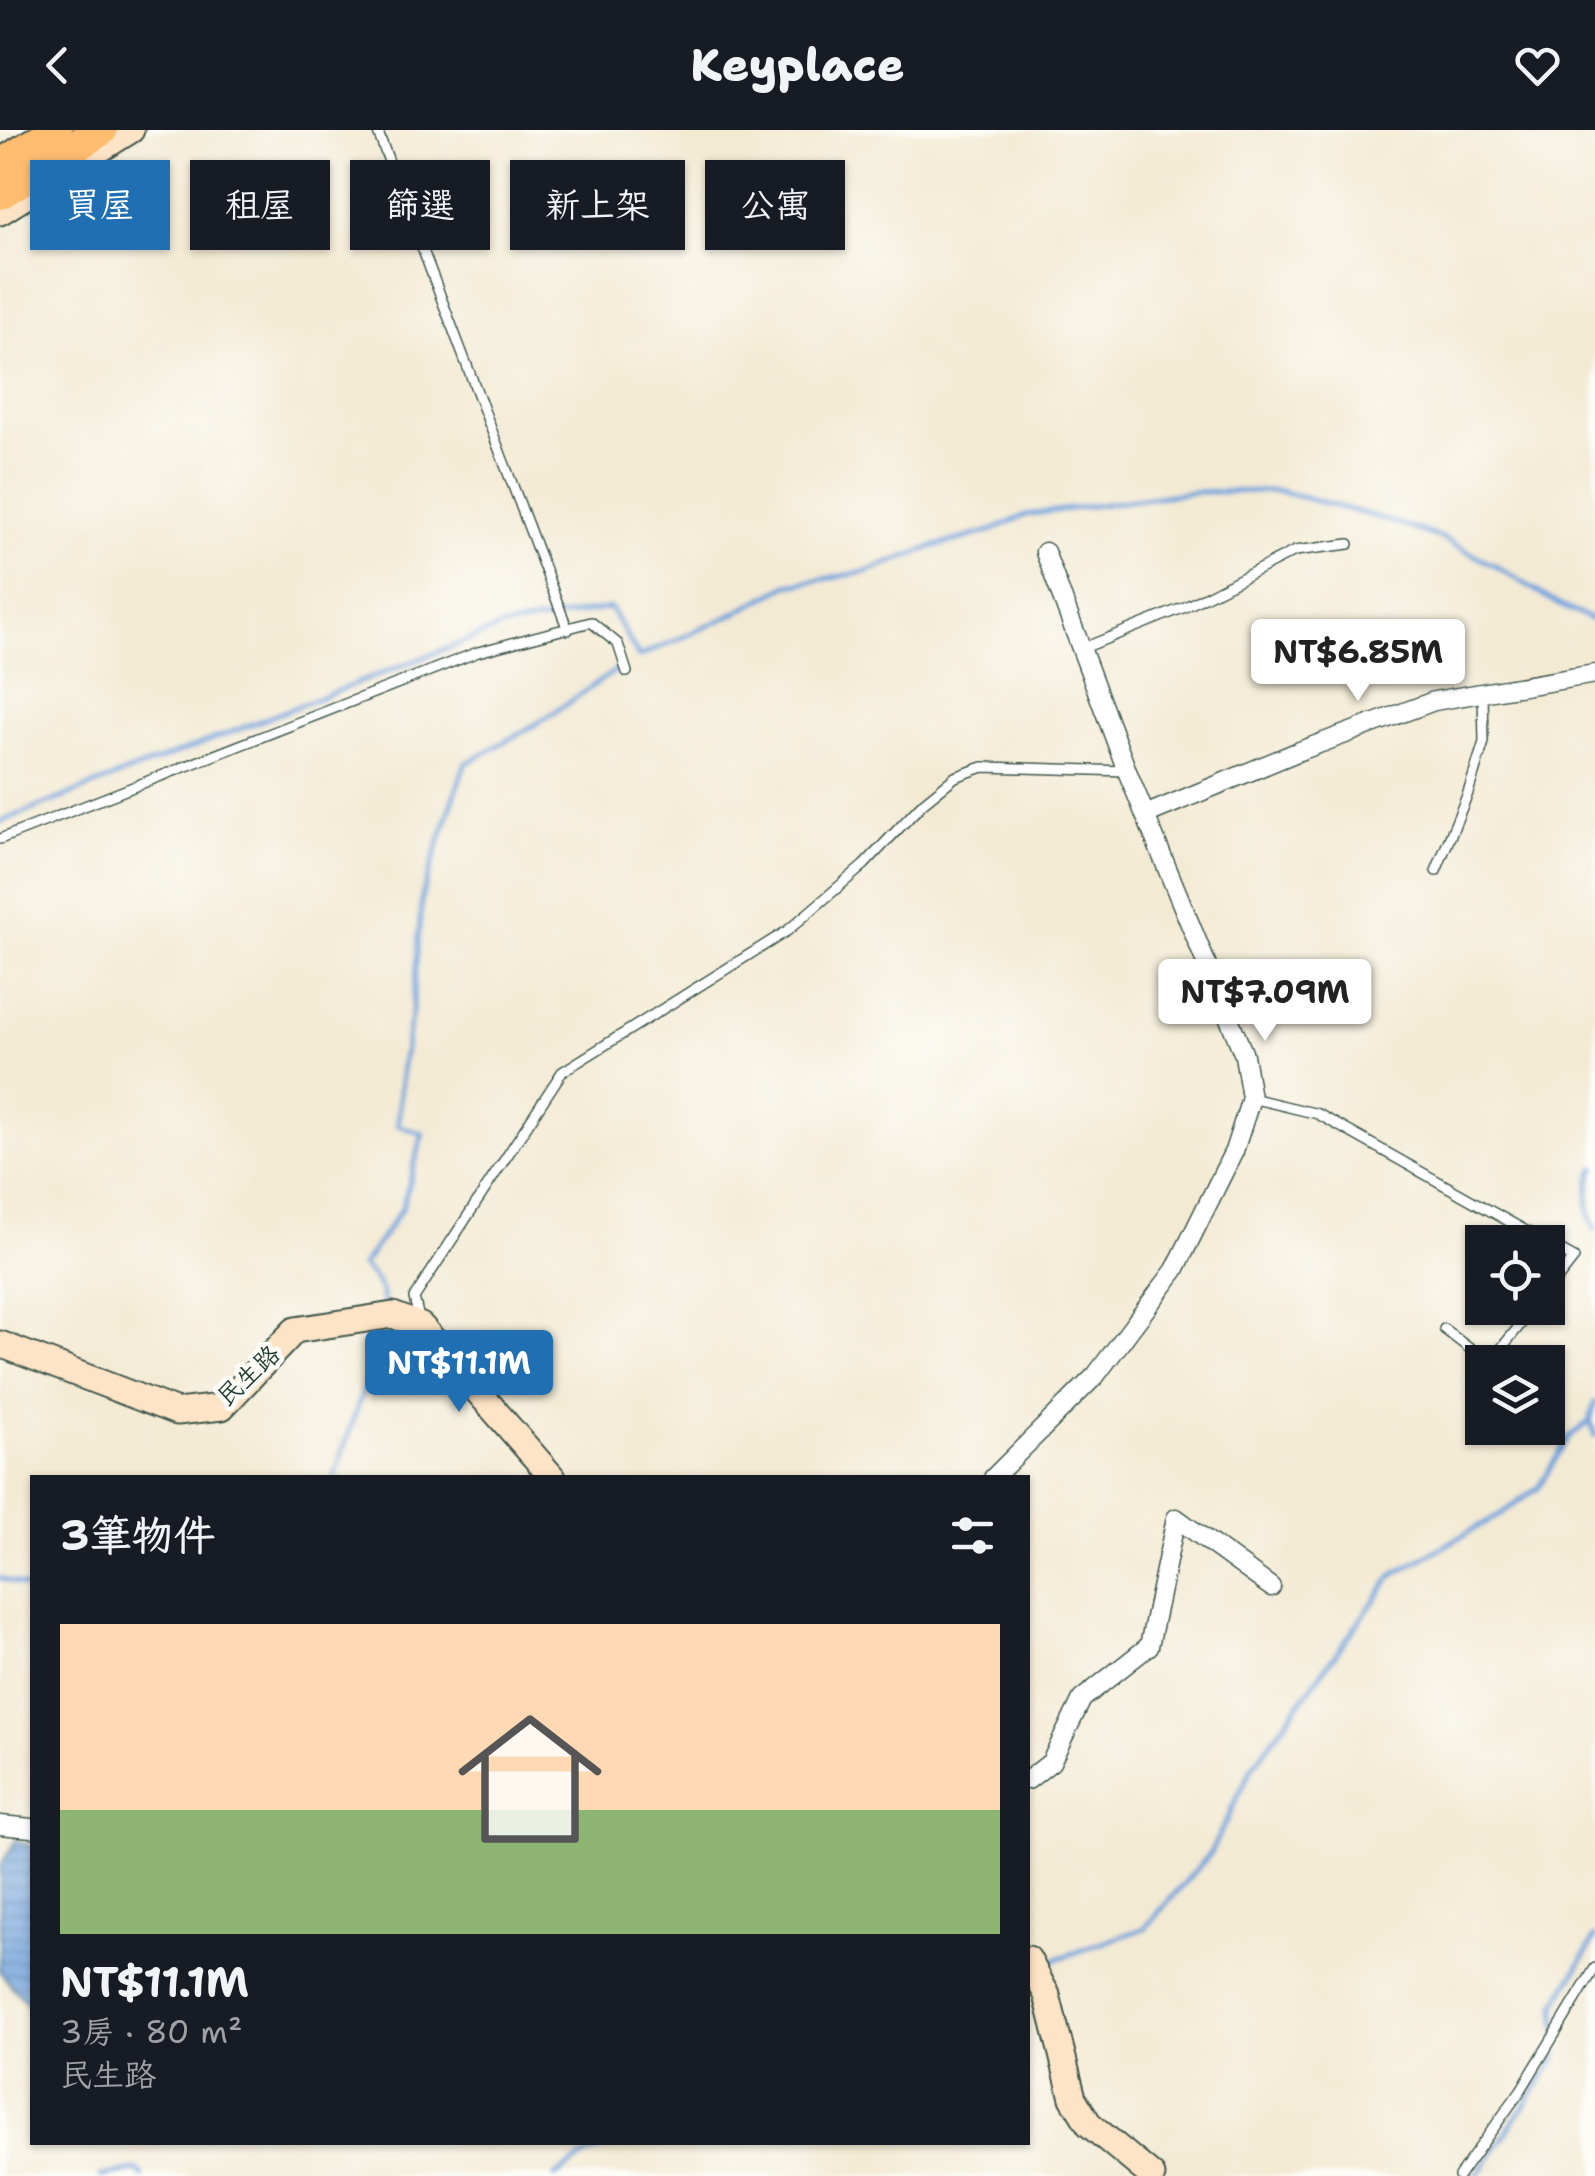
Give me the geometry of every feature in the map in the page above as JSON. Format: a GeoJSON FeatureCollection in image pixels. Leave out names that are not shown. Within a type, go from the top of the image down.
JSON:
{"type":"FeatureCollection","features":[{"type":"Feature","properties":{"kind":"highway"},"geometry":{"type":"LineString","coordinates":[[0,166],[56,130]]}},
{"type":"Feature","properties":{"kind":"highway"},"geometry":{"type":"LineString","coordinates":[[0,193],[101,130]]}},
{"type":"Feature","properties":{"kind":"street"},"geometry":{"type":"LineString","coordinates":[[0,212],[131,130]]}},
{"type":"Feature","properties":{"kind":"street"},"geometry":{"type":"LineString","coordinates":[[997,1475],[1096,1375],[1176,1270],[1234,1151],[1250,1098],[1244,1056],[1127,771],[1046,552]]}},
{"type":"Feature","properties":{"kind":"street"},"geometry":{"type":"LineString","coordinates":[[1145,815],[1417,707],[1595,674]]}},
{"type":"Feature","properties":{"kind":"street","name":"民生路"},"geometry":{"type":"LineString","coordinates":[[0,1344],[177,1412],[222,1407],[295,1330],[393,1315],[421,1326],[550,1475]]}},
{"type":"Feature","properties":{"kind":"street"},"geometry":{"type":"LineString","coordinates":[[1030,1778],[1050,1762],[1082,1699],[1149,1646],[1176,1518],[1272,1587]]}},
{"type":"Feature","properties":{"kind":"street"},"geometry":{"type":"LineString","coordinates":[[0,1825],[30,1828]]}},
{"type":"Feature","properties":{"kind":"street"},"geometry":{"type":"LineString","coordinates":[[1033,1969],[1048,1995],[1074,2098],[1090,2124],[1152,2176]]}},
{"type":"Feature","properties":{"kind":"lane"},"geometry":{"type":"LineString","coordinates":[[378,130],[568,630]]}},
{"type":"Feature","properties":{"kind":"lane"},"geometry":{"type":"LineString","coordinates":[[1081,649],[1185,607],[1294,551],[1350,544]]}},
{"type":"Feature","properties":{"kind":"lane"},"geometry":{"type":"LineString","coordinates":[[0,840],[478,652],[590,622],[618,644],[627,672]]}},
{"type":"Feature","properties":{"kind":"lane"},"geometry":{"type":"LineString","coordinates":[[1436,871],[1468,794],[1484,742],[1482,692]]}},
{"type":"Feature","properties":{"kind":"lane"},"geometry":{"type":"LineString","coordinates":[[421,1326],[414,1298],[562,1072],[787,930],[864,865],[923,803],[956,777],[983,767],[1127,771]]}},
{"type":"Feature","properties":{"kind":"lane"},"geometry":{"type":"LineString","coordinates":[[1250,1098],[1318,1114],[1515,1225]]}},
{"type":"Feature","properties":{"kind":"lane"},"geometry":{"type":"LineString","coordinates":[[1503,1345],[1520,1325]]}},
{"type":"Feature","properties":{"kind":"lane"},"geometry":{"type":"LineString","coordinates":[[1444,1329],[1466,1345]]}},
{"type":"Feature","properties":{"kind":"lane"},"geometry":{"type":"LineString","coordinates":[[1458,2176],[1522,2090],[1595,1968]]}},
{"type":"Feature","properties":{"kind":"water"},"geometry":{"type":"Polygon","coordinates":[[[15,1841],[30,1845],[30,2008],[0,1972],[0,1866],[15,1841]]]}},
{"type":"Feature","properties":{"kind":"waterway"},"geometry":{"type":"LineString","coordinates":[[0,822],[499,628],[610,608],[639,657],[788,585],[866,572],[932,547],[991,531],[1026,515],[1193,492],[1279,491],[1442,538],[1557,604],[1595,621]]}},
{"type":"Feature","properties":{"kind":"waterway"},"geometry":{"type":"LineString","coordinates":[[383,1307],[378,1284],[362,1266],[402,1208],[423,1134],[398,1125],[402,1064],[412,1012],[422,895],[465,764],[543,720],[616,670]]}},
{"type":"Feature","properties":{"kind":"waterway"},"geometry":{"type":"LineString","coordinates":[[1595,1168],[1588,1198],[1595,1229]]}},
{"type":"Feature","properties":{"kind":"waterway"},"geometry":{"type":"LineString","coordinates":[[335,1475],[382,1323]]}},
{"type":"Feature","properties":{"kind":"waterway"},"geometry":{"type":"LineString","coordinates":[[1040,1965],[1145,1928],[1209,1855],[1252,1768],[1393,1575],[1501,1514],[1538,1488],[1569,1437],[1590,1421],[1595,1402]]}},
{"type":"Feature","properties":{"kind":"waterway"},"geometry":{"type":"LineString","coordinates":[[1590,1421],[1595,1436]]}},
{"type":"Feature","properties":{"kind":"waterway"},"geometry":{"type":"LineString","coordinates":[[0,1578],[30,1588]]}},
{"type":"Feature","properties":{"kind":"waterway"},"geometry":{"type":"LineString","coordinates":[[1556,2027],[1556,2005],[1595,1937]]}},
{"type":"Feature","properties":{"kind":"waterway"},"geometry":{"type":"LineString","coordinates":[[1477,2176],[1556,2058],[1556,2038]]}},
{"type":"Feature","properties":{"kind":"waterway"},"geometry":{"type":"LineString","coordinates":[[555,2176],[610,2145]]}},
{"type":"Feature","properties":{"kind":"waterway"},"geometry":{"type":"LineString","coordinates":[[101,2176],[137,2170],[143,2176]]}}]}
